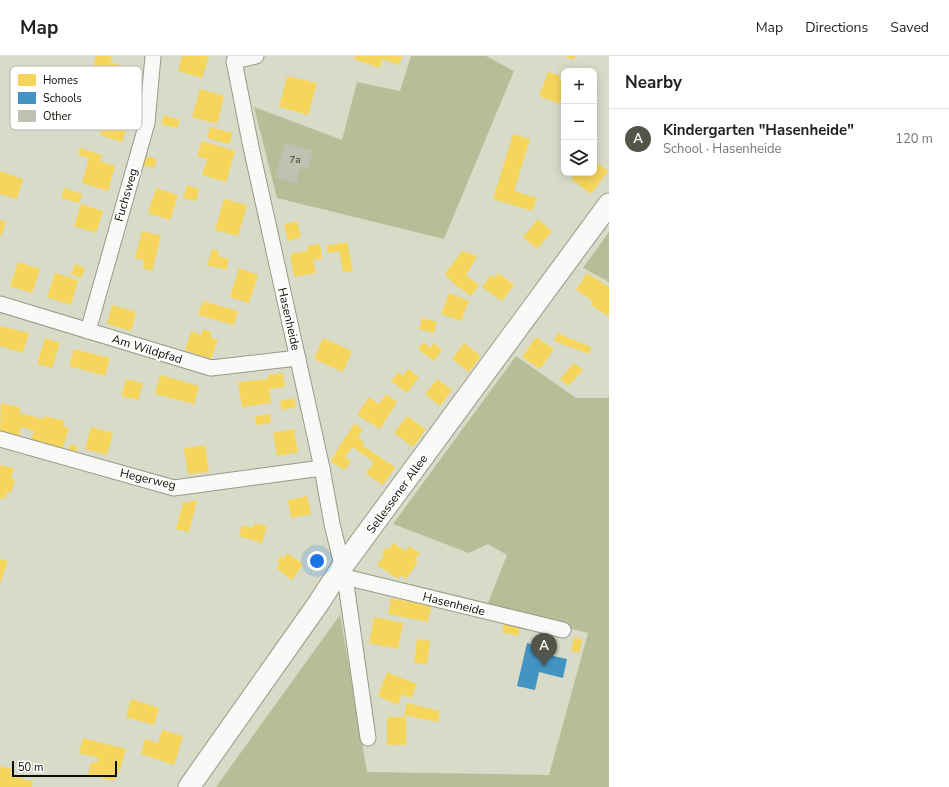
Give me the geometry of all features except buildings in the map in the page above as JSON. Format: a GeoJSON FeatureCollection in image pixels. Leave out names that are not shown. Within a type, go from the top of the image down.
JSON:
{"type":"FeatureCollection","features":[{"type":"Feature","properties":{"kind":"main road","name":"Sellessener Allee"},"geometry":{"type":"LineString","coordinates":[[189,787],[318,604],[343,572],[609,204]]}},
{"type":"Feature","properties":{"kind":"street","name":"Fuchsweg"},"geometry":{"type":"LineString","coordinates":[[88,331],[147,123],[153,56]]}},
{"type":"Feature","properties":{"kind":"street","name":"Hasenheide"},"geometry":{"type":"LineString","coordinates":[[256,56],[234,61],[343,572],[368,738]]}},
{"type":"Feature","properties":{"kind":"street","name":"Am Wildpfad"},"geometry":{"type":"LineString","coordinates":[[0,304],[211,368],[298,358]]}},
{"type":"Feature","properties":{"kind":"street","name":"Hegerweg"},"geometry":{"type":"LineString","coordinates":[[0,439],[174,488],[322,468]]}},
{"type":"Feature","properties":{"kind":"street","name":"Hasenheide"},"geometry":{"type":"LineString","coordinates":[[343,572],[563,630]]}},
{"type":"Feature","properties":{"kind":"green space"},"geometry":{"type":"Polygon","coordinates":[[[411,56],[486,56],[514,71],[444,239],[277,198],[254,107],[342,140],[357,82],[400,91],[411,56]]]}},
{"type":"Feature","properties":{"kind":"green space"},"geometry":{"type":"Polygon","coordinates":[[[609,232],[609,282],[583,268],[609,232]]]}},
{"type":"Feature","properties":{"kind":"green space"},"geometry":{"type":"Polygon","coordinates":[[[516,356],[576,398],[608,398],[609,395],[609,787],[216,787],[340,615],[367,772],[549,775],[588,633],[486,608],[507,555],[488,544],[469,553],[393,524],[516,356]]]}},
{"type":"Feature","properties":{"kind":"place","name":"Kindergarten \"Hasenheide\""},"geometry":{"type":"Point","coordinates":[544,666]}}]}
